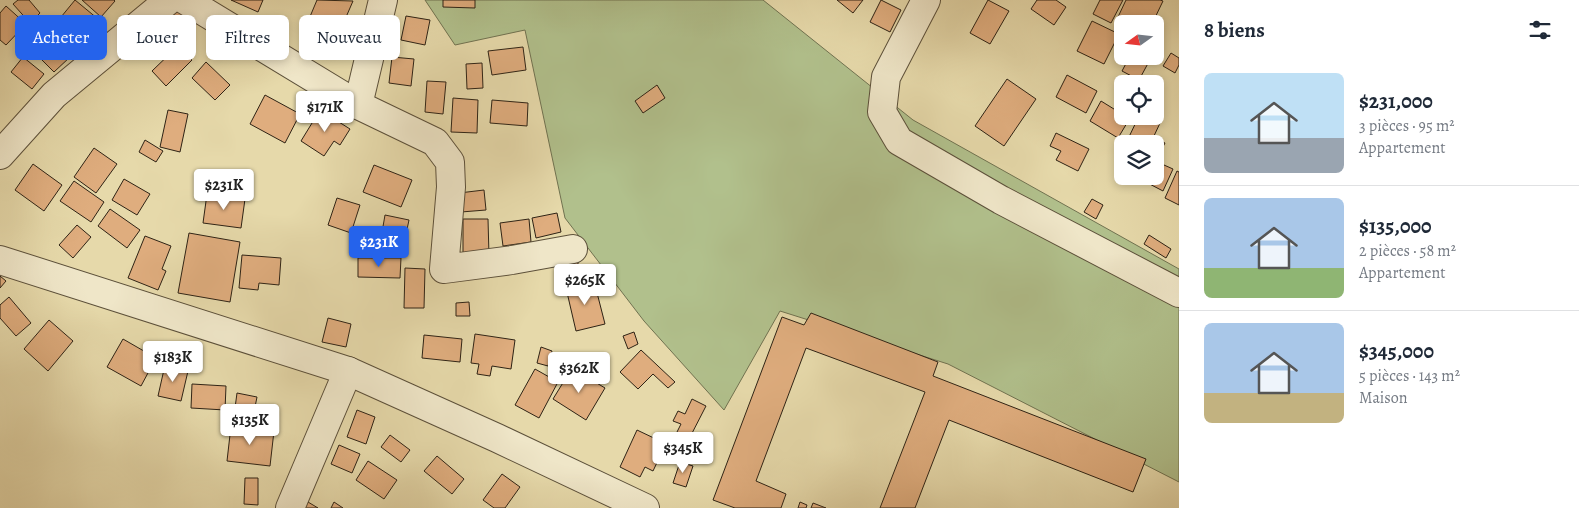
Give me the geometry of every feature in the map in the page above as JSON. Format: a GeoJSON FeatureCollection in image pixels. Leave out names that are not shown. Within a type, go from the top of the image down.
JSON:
{"type":"FeatureCollection","features":[{"type":"Feature","properties":{"kind":"street"},"geometry":{"type":"LineString","coordinates":[[0,155],[54,95],[169,0]]}},
{"type":"Feature","properties":{"kind":"street"},"geometry":{"type":"LineString","coordinates":[[186,0],[358,105],[435,142],[450,162],[451,187],[444,268],[512,260],[573,249]]}},
{"type":"Feature","properties":{"kind":"street"},"geometry":{"type":"LineString","coordinates":[[358,105],[383,0]]}},
{"type":"Feature","properties":{"kind":"street"},"geometry":{"type":"LineString","coordinates":[[926,0],[886,77],[882,112],[899,141],[1001,200],[1179,293]]}},
{"type":"Feature","properties":{"kind":"street"},"geometry":{"type":"LineString","coordinates":[[0,260],[348,371],[497,438],[645,508]]}},
{"type":"Feature","properties":{"kind":"street"},"geometry":{"type":"LineString","coordinates":[[290,508],[348,371]]}},
{"type":"Feature","properties":{"kind":"green space"},"geometry":{"type":"Polygon","coordinates":[[[425,0],[763,0],[913,120],[1179,269],[1179,482],[948,364],[780,311],[724,410],[644,321],[565,218],[525,30],[455,45],[425,0]]]}},
{"type":"Feature","properties":{"kind":"building"},"geometry":{"type":"Polygon","coordinates":[[[18,0],[29,0],[40,13],[38,15],[23,15],[13,4],[18,0]]]}},
{"type":"Feature","properties":{"kind":"building"},"geometry":{"type":"Polygon","coordinates":[[[75,0],[93,15],[63,15],[75,0]]]}},
{"type":"Feature","properties":{"kind":"building"},"geometry":{"type":"Polygon","coordinates":[[[82,0],[115,1],[103,15],[99,15],[82,0]]]}},
{"type":"Feature","properties":{"kind":"building"},"geometry":{"type":"Polygon","coordinates":[[[231,0],[263,0],[258,12],[231,0]]]}},
{"type":"Feature","properties":{"kind":"building"},"geometry":{"type":"Polygon","coordinates":[[[317,0],[353,1],[347,15],[311,15],[317,0]]]}},
{"type":"Feature","properties":{"kind":"building"},"geometry":{"type":"Polygon","coordinates":[[[443,0],[475,0],[475,8],[443,7],[443,0]]]}},
{"type":"Feature","properties":{"kind":"building"},"geometry":{"type":"Polygon","coordinates":[[[837,0],[863,0],[853,13],[837,0]]]}},
{"type":"Feature","properties":{"kind":"building"},"geometry":{"type":"Polygon","coordinates":[[[881,0],[901,10],[890,32],[870,22],[881,0]]]}},
{"type":"Feature","properties":{"kind":"building"},"geometry":{"type":"Polygon","coordinates":[[[988,0],[1009,11],[990,44],[970,33],[988,0]]]}},
{"type":"Feature","properties":{"kind":"building"},"geometry":{"type":"Polygon","coordinates":[[[1037,0],[1056,0],[1066,7],[1054,25],[1031,9],[1037,0]]]}},
{"type":"Feature","properties":{"kind":"building"},"geometry":{"type":"Polygon","coordinates":[[[1100,0],[1123,0],[1111,23],[1093,14],[1100,0]]]}},
{"type":"Feature","properties":{"kind":"building"},"geometry":{"type":"Polygon","coordinates":[[[1126,0],[1163,1],[1156,15],[1119,15],[1126,0]]]}},
{"type":"Feature","properties":{"kind":"building"},"geometry":{"type":"Polygon","coordinates":[[[177,4],[187,15],[165,15],[177,4]]]}},
{"type":"Feature","properties":{"kind":"building"},"geometry":{"type":"Polygon","coordinates":[[[6,6],[16,15],[15,36],[6,45],[0,40],[0,13],[6,6]]]}},
{"type":"Feature","properties":{"kind":"building"},"geometry":{"type":"Polygon","coordinates":[[[406,16],[430,20],[425,45],[401,40],[406,16]]]}},
{"type":"Feature","properties":{"kind":"building"},"geometry":{"type":"Polygon","coordinates":[[[1092,21],[1114,32],[1114,44],[1104,64],[1077,51],[1092,21]]]}},
{"type":"Feature","properties":{"kind":"building"},"geometry":{"type":"Polygon","coordinates":[[[523,47],[526,70],[492,75],[488,51],[523,47]]]}},
{"type":"Feature","properties":{"kind":"building"},"geometry":{"type":"Polygon","coordinates":[[[1171,53],[1179,58],[1179,65],[1175,73],[1163,66],[1171,53]]]}},
{"type":"Feature","properties":{"kind":"building"},"geometry":{"type":"Polygon","coordinates":[[[400,58],[414,59],[411,86],[389,83],[392,60],[400,60],[400,58]]]}},
{"type":"Feature","properties":{"kind":"building"},"geometry":{"type":"Polygon","coordinates":[[[21,60],[27,60],[44,74],[32,89],[11,72],[21,60]]]}},
{"type":"Feature","properties":{"kind":"building"},"geometry":{"type":"Polygon","coordinates":[[[42,60],[67,60],[54,72],[42,60]]]}},
{"type":"Feature","properties":{"kind":"building"},"geometry":{"type":"Polygon","coordinates":[[[163,60],[192,60],[166,86],[152,71],[163,60]]]}},
{"type":"Feature","properties":{"kind":"building"},"geometry":{"type":"Polygon","coordinates":[[[206,62],[230,85],[215,100],[192,78],[206,62]]]}},
{"type":"Feature","properties":{"kind":"building"},"geometry":{"type":"Polygon","coordinates":[[[482,63],[483,88],[467,89],[466,64],[482,63]]]}},
{"type":"Feature","properties":{"kind":"building"},"geometry":{"type":"Polygon","coordinates":[[[1125,65],[1147,65],[1142,75],[1130,75],[1122,71],[1125,65]]]}},
{"type":"Feature","properties":{"kind":"building"},"geometry":{"type":"Polygon","coordinates":[[[1067,75],[1097,91],[1086,113],[1056,97],[1067,75]]]}},
{"type":"Feature","properties":{"kind":"building"},"geometry":{"type":"Polygon","coordinates":[[[1007,79],[1036,99],[1004,146],[975,126],[1007,79]]]}},
{"type":"Feature","properties":{"kind":"building"},"geometry":{"type":"Polygon","coordinates":[[[427,81],[446,82],[443,114],[425,112],[427,81]]]}},
{"type":"Feature","properties":{"kind":"building"},"geometry":{"type":"Polygon","coordinates":[[[657,85],[665,98],[643,113],[635,101],[657,85]]]}},
{"type":"Feature","properties":{"kind":"building"},"geometry":{"type":"Polygon","coordinates":[[[308,89],[317,93],[313,103],[304,99],[308,89]]]}},
{"type":"Feature","properties":{"kind":"building"},"geometry":{"type":"Polygon","coordinates":[[[265,95],[300,114],[285,143],[250,124],[265,95]]]}},
{"type":"Feature","properties":{"kind":"building"},"geometry":{"type":"Polygon","coordinates":[[[453,98],[478,100],[477,133],[451,132],[453,98]]]}},
{"type":"Feature","properties":{"kind":"building"},"geometry":{"type":"Polygon","coordinates":[[[492,100],[528,103],[527,126],[490,123],[492,100]]]}},
{"type":"Feature","properties":{"kind":"building"},"geometry":{"type":"Polygon","coordinates":[[[1101,101],[1114,109],[1114,125],[1126,125],[1120,135],[1114,136],[1090,121],[1101,101]]]}},
{"type":"Feature","properties":{"kind":"building"},"geometry":{"type":"Polygon","coordinates":[[[168,110],[188,114],[180,152],[160,147],[168,110]]]}},
{"type":"Feature","properties":{"kind":"building"},"geometry":{"type":"Polygon","coordinates":[[[320,110],[350,129],[340,145],[334,141],[324,156],[301,141],[320,110]]]}},
{"type":"Feature","properties":{"kind":"building"},"geometry":{"type":"Polygon","coordinates":[[[1135,125],[1159,125],[1154,135],[1130,135],[1135,125]]]}},
{"type":"Feature","properties":{"kind":"building"},"geometry":{"type":"Polygon","coordinates":[[[1056,133],[1089,149],[1078,171],[1056,160],[1061,151],[1050,146],[1056,133]]]}},
{"type":"Feature","properties":{"kind":"building"},"geometry":{"type":"Polygon","coordinates":[[[145,140],[163,151],[156,162],[139,152],[145,140]]]}},
{"type":"Feature","properties":{"kind":"building"},"geometry":{"type":"Polygon","coordinates":[[[94,148],[117,164],[96,193],[74,177],[94,148]]]}},
{"type":"Feature","properties":{"kind":"building"},"geometry":{"type":"Polygon","coordinates":[[[33,164],[62,185],[44,211],[15,190],[33,164]]]}},
{"type":"Feature","properties":{"kind":"building"},"geometry":{"type":"Polygon","coordinates":[[[374,165],[412,180],[401,207],[363,192],[374,165]]]}},
{"type":"Feature","properties":{"kind":"building"},"geometry":{"type":"Polygon","coordinates":[[[1164,165],[1173,169],[1163,191],[1152,185],[1164,185],[1164,165]]]}},
{"type":"Feature","properties":{"kind":"building"},"geometry":{"type":"Polygon","coordinates":[[[1177,171],[1179,172],[1179,205],[1165,198],[1177,171]]]}},
{"type":"Feature","properties":{"kind":"building"},"geometry":{"type":"Polygon","coordinates":[[[124,179],[150,194],[137,215],[112,200],[124,179]]]}},
{"type":"Feature","properties":{"kind":"building"},"geometry":{"type":"Polygon","coordinates":[[[74,181],[104,202],[91,222],[60,201],[74,181]]]}},
{"type":"Feature","properties":{"kind":"building"},"geometry":{"type":"Polygon","coordinates":[[[484,190],[486,210],[461,212],[459,193],[484,190]]]}},
{"type":"Feature","properties":{"kind":"building"},"geometry":{"type":"Polygon","coordinates":[[[207,194],[245,199],[241,228],[203,223],[207,194]]]}},
{"type":"Feature","properties":{"kind":"building"},"geometry":{"type":"Polygon","coordinates":[[[337,198],[360,205],[351,233],[328,225],[337,198]]]}},
{"type":"Feature","properties":{"kind":"building"},"geometry":{"type":"Polygon","coordinates":[[[1092,199],[1103,205],[1096,219],[1084,212],[1092,199]]]}},
{"type":"Feature","properties":{"kind":"building"},"geometry":{"type":"Polygon","coordinates":[[[110,209],[140,230],[127,248],[98,226],[110,209]]]}},
{"type":"Feature","properties":{"kind":"building"},"geometry":{"type":"Polygon","coordinates":[[[557,213],[561,232],[536,238],[532,218],[557,213]]]}},
{"type":"Feature","properties":{"kind":"building"},"geometry":{"type":"Polygon","coordinates":[[[385,215],[409,220],[403,248],[380,244],[385,215]]]}},
{"type":"Feature","properties":{"kind":"building"},"geometry":{"type":"Polygon","coordinates":[[[463,219],[488,219],[489,256],[463,256],[463,219]]]}},
{"type":"Feature","properties":{"kind":"building"},"geometry":{"type":"Polygon","coordinates":[[[529,219],[531,242],[503,246],[500,223],[529,219]]]}},
{"type":"Feature","properties":{"kind":"building"},"geometry":{"type":"Polygon","coordinates":[[[77,225],[91,237],[73,258],[59,245],[77,225]]]}},
{"type":"Feature","properties":{"kind":"building"},"geometry":{"type":"Polygon","coordinates":[[[189,233],[240,242],[230,302],[178,293],[189,233]]]}},
{"type":"Feature","properties":{"kind":"building"},"geometry":{"type":"Polygon","coordinates":[[[1149,235],[1171,249],[1166,258],[1144,244],[1149,235]]]}},
{"type":"Feature","properties":{"kind":"building"},"geometry":{"type":"Polygon","coordinates":[[[145,236],[171,246],[162,269],[166,271],[158,290],[128,278],[145,236]]]}},
{"type":"Feature","properties":{"kind":"building"},"geometry":{"type":"Polygon","coordinates":[[[242,255],[281,258],[279,285],[259,283],[258,290],[239,288],[242,255]]]}},
{"type":"Feature","properties":{"kind":"building"},"geometry":{"type":"Polygon","coordinates":[[[576,257],[582,277],[571,280],[565,260],[576,257]]]}},
{"type":"Feature","properties":{"kind":"building"},"geometry":{"type":"Polygon","coordinates":[[[358,258],[401,258],[400,278],[358,277],[358,258]]]}},
{"type":"Feature","properties":{"kind":"building"},"geometry":{"type":"Polygon","coordinates":[[[405,268],[425,269],[424,308],[404,308],[405,268]]]}},
{"type":"Feature","properties":{"kind":"building"},"geometry":{"type":"Polygon","coordinates":[[[0,276],[6,281],[0,288],[0,276]]]}},
{"type":"Feature","properties":{"kind":"building"},"geometry":{"type":"Polygon","coordinates":[[[594,281],[605,324],[576,331],[566,288],[594,281]]]}},
{"type":"Feature","properties":{"kind":"building"},"geometry":{"type":"Polygon","coordinates":[[[9,297],[31,323],[16,336],[0,318],[0,305],[9,297]]]}},
{"type":"Feature","properties":{"kind":"building"},"geometry":{"type":"Polygon","coordinates":[[[469,302],[470,316],[456,316],[456,303],[469,302]]]}},
{"type":"Feature","properties":{"kind":"building"},"geometry":{"type":"Polygon","coordinates":[[[811,313],[938,362],[933,376],[1146,459],[1133,492],[949,420],[915,508],[880,508],[925,392],[806,348],[756,481],[786,494],[781,508],[735,508],[713,500],[782,317],[804,325],[811,313]]]}},
{"type":"Feature","properties":{"kind":"building"},"geometry":{"type":"Polygon","coordinates":[[[328,318],[351,324],[346,347],[322,342],[328,318]]]}},
{"type":"Feature","properties":{"kind":"building"},"geometry":{"type":"Polygon","coordinates":[[[49,320],[73,341],[48,371],[24,349],[49,320]]]}},
{"type":"Feature","properties":{"kind":"building"},"geometry":{"type":"Polygon","coordinates":[[[634,332],[638,344],[628,349],[623,336],[634,332]]]}},
{"type":"Feature","properties":{"kind":"building"},"geometry":{"type":"Polygon","coordinates":[[[475,334],[515,340],[511,369],[492,366],[490,376],[477,374],[479,364],[471,363],[475,334]]]}},
{"type":"Feature","properties":{"kind":"building"},"geometry":{"type":"Polygon","coordinates":[[[424,335],[462,339],[460,362],[422,358],[424,335]]]}},
{"type":"Feature","properties":{"kind":"building"},"geometry":{"type":"Polygon","coordinates":[[[123,339],[156,358],[141,386],[107,367],[123,339]]]}},
{"type":"Feature","properties":{"kind":"building"},"geometry":{"type":"Polygon","coordinates":[[[541,347],[552,351],[548,366],[537,363],[541,347]]]}},
{"type":"Feature","properties":{"kind":"building"},"geometry":{"type":"Polygon","coordinates":[[[641,350],[675,382],[668,388],[653,374],[638,389],[620,372],[641,350]]]}},
{"type":"Feature","properties":{"kind":"building"},"geometry":{"type":"Polygon","coordinates":[[[165,365],[188,371],[181,401],[158,396],[165,365]]]}},
{"type":"Feature","properties":{"kind":"building"},"geometry":{"type":"Polygon","coordinates":[[[572,368],[605,388],[586,420],[553,399],[572,368]]]}},
{"type":"Feature","properties":{"kind":"building"},"geometry":{"type":"Polygon","coordinates":[[[535,369],[558,382],[539,418],[515,405],[535,369]]]}},
{"type":"Feature","properties":{"kind":"building"},"geometry":{"type":"Polygon","coordinates":[[[192,384],[226,386],[225,410],[191,408],[192,384]]]}},
{"type":"Feature","properties":{"kind":"building"},"geometry":{"type":"Polygon","coordinates":[[[237,393],[257,397],[254,412],[235,408],[237,393]]]}},
{"type":"Feature","properties":{"kind":"building"},"geometry":{"type":"Polygon","coordinates":[[[692,399],[706,406],[688,441],[676,434],[681,424],[673,421],[678,411],[685,414],[692,399]]]}},
{"type":"Feature","properties":{"kind":"building"},"geometry":{"type":"Polygon","coordinates":[[[357,410],[375,417],[366,444],[347,437],[357,410]]]}},
{"type":"Feature","properties":{"kind":"building"},"geometry":{"type":"Polygon","coordinates":[[[231,426],[274,431],[270,466],[227,461],[231,426]]]}},
{"type":"Feature","properties":{"kind":"building"},"geometry":{"type":"Polygon","coordinates":[[[637,430],[658,440],[654,448],[662,452],[653,471],[645,467],[640,477],[620,467],[637,430]]]}},
{"type":"Feature","properties":{"kind":"building"},"geometry":{"type":"Polygon","coordinates":[[[390,435],[410,450],[401,462],[381,447],[390,435]]]}},
{"type":"Feature","properties":{"kind":"building"},"geometry":{"type":"Polygon","coordinates":[[[339,445],[360,454],[352,473],[331,464],[339,445]]]}},
{"type":"Feature","properties":{"kind":"building"},"geometry":{"type":"Polygon","coordinates":[[[437,456],[464,479],[452,494],[424,471],[437,456]]]}},
{"type":"Feature","properties":{"kind":"building"},"geometry":{"type":"Polygon","coordinates":[[[368,461],[397,480],[384,499],[356,480],[368,461]]]}},
{"type":"Feature","properties":{"kind":"building"},"geometry":{"type":"Polygon","coordinates":[[[680,462],[693,466],[686,487],[673,483],[680,462]]]}},
{"type":"Feature","properties":{"kind":"building"},"geometry":{"type":"Polygon","coordinates":[[[502,474],[520,487],[505,508],[494,508],[483,500],[502,474]]]}},
{"type":"Feature","properties":{"kind":"building"},"geometry":{"type":"Polygon","coordinates":[[[245,478],[258,478],[258,505],[244,504],[245,478]]]}},
{"type":"Feature","properties":{"kind":"building"},"geometry":{"type":"Polygon","coordinates":[[[308,502],[318,508],[304,508],[308,502]]]}},
{"type":"Feature","properties":{"kind":"building"},"geometry":{"type":"Polygon","coordinates":[[[334,502],[343,508],[331,508],[334,502]]]}},
{"type":"Feature","properties":{"kind":"building"},"geometry":{"type":"Polygon","coordinates":[[[800,502],[807,505],[806,508],[798,508],[800,502]]]}},
{"type":"Feature","properties":{"kind":"building"},"geometry":{"type":"Polygon","coordinates":[[[813,503],[826,508],[811,508],[813,503]]]}}]}
